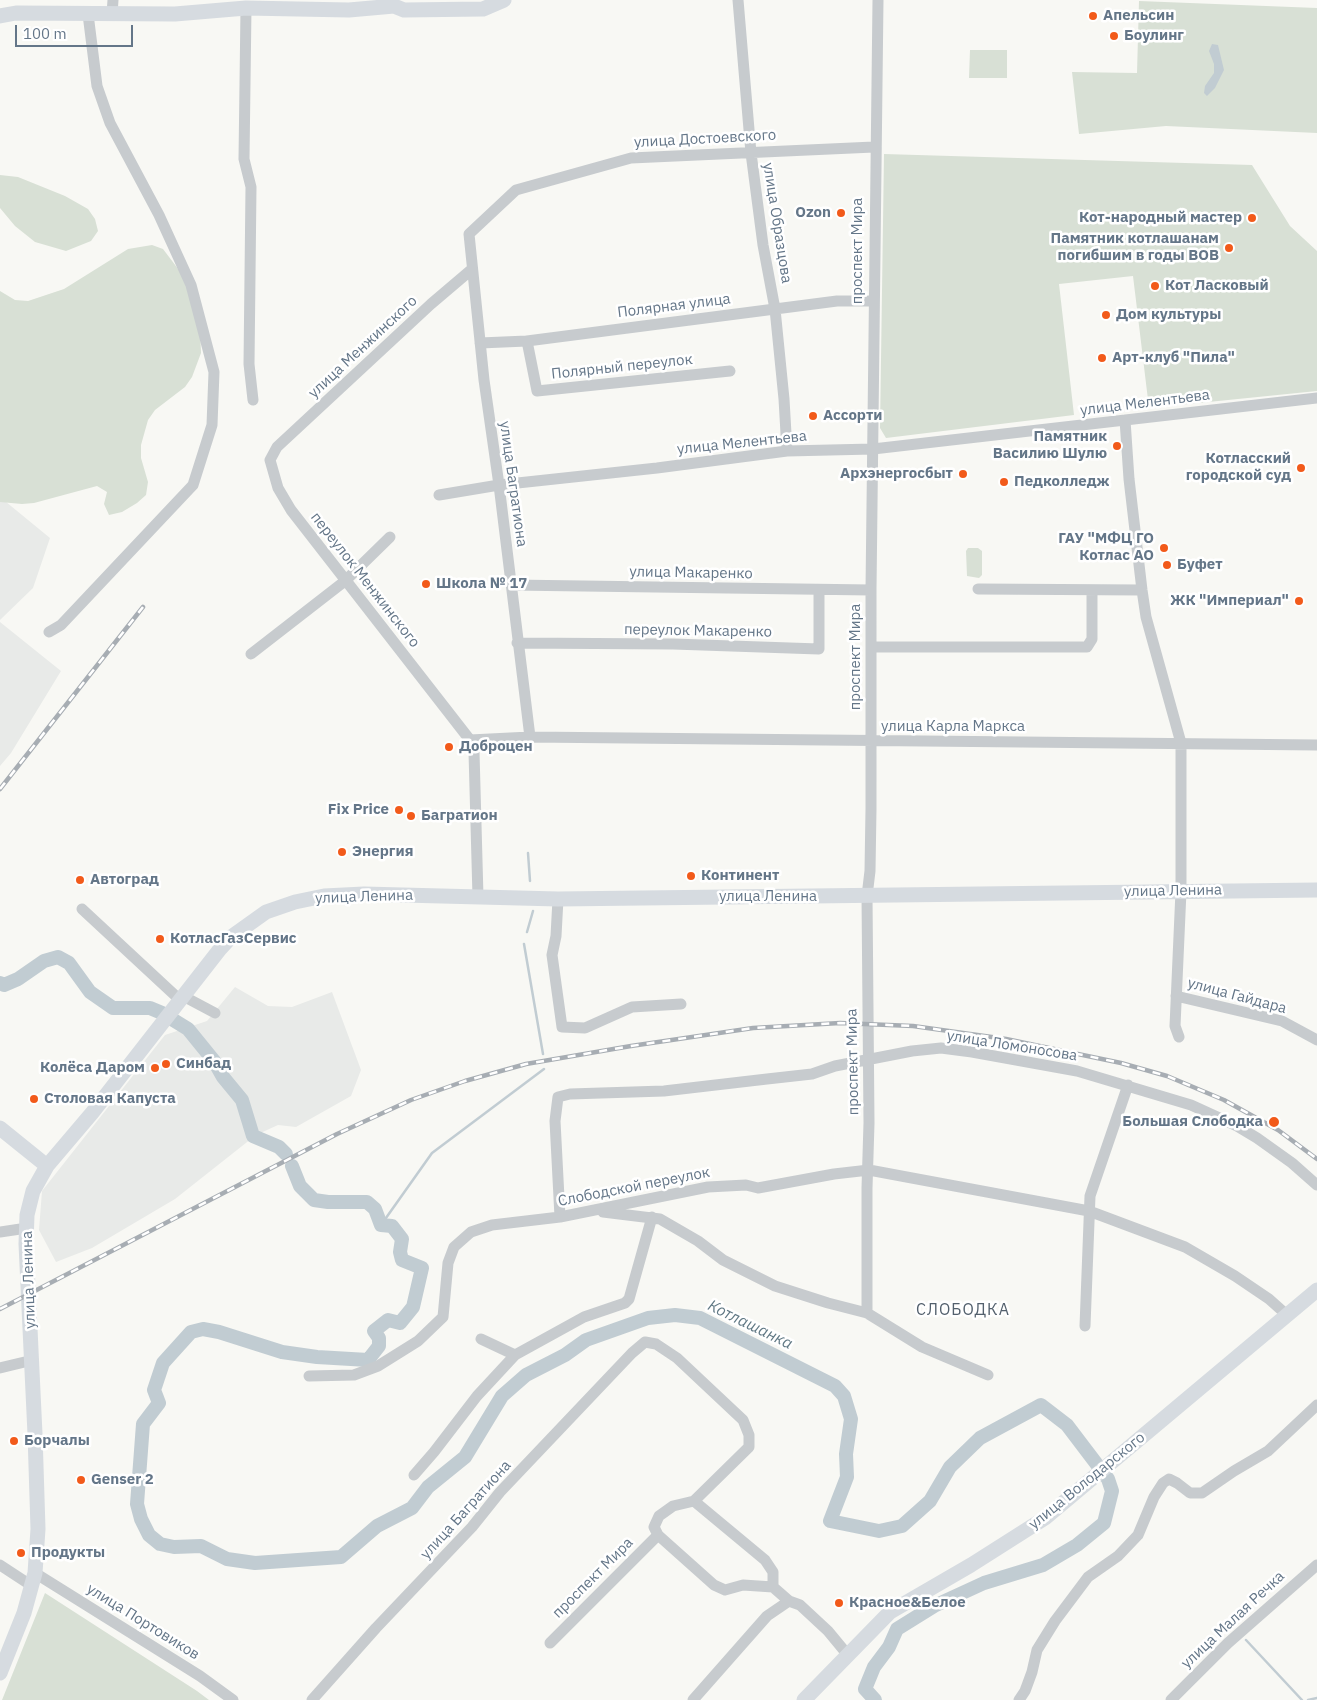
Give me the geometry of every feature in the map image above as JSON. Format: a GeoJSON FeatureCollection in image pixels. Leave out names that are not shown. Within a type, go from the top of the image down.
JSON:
{"type":"FeatureCollection","features":[{"type":"Feature","properties":{"kind":"main road"},"geometry":{"type":"LineString","coordinates":[[0,16],[16,13],[88,14],[112,7],[175,14],[246,8],[349,10],[394,6],[404,10],[483,9],[504,0]]}},
{"type":"Feature","properties":{"kind":"main road","name":"улица Ленина"},"geometry":{"type":"LineString","coordinates":[[0,1673],[34,1579],[38,1529],[27,1228],[27,1215],[33,1191],[47,1166],[231,937],[266,912],[280,906],[324,896],[558,899],[1317,890]]}},
{"type":"Feature","properties":{"kind":"main road"},"geometry":{"type":"LineString","coordinates":[[0,1128],[47,1166]]}},
{"type":"Feature","properties":{"kind":"main road","name":"улица Володарского"},"geometry":{"type":"LineString","coordinates":[[804,1700],[890,1612],[971,1566],[1045,1518],[1317,1290]]}},
{"type":"Feature","properties":{"kind":"street","name":"улица Образцова"},"geometry":{"type":"LineString","coordinates":[[738,0],[752,153],[763,245],[775,309],[784,399],[786,451]]}},
{"type":"Feature","properties":{"kind":"street","name":"проспект Мира"},"geometry":{"type":"LineString","coordinates":[[867,1313],[866,1188],[869,1170],[867,896],[870,862],[874,146],[878,0]]}},
{"type":"Feature","properties":{"kind":"street"},"geometry":{"type":"LineString","coordinates":[[246,8],[244,160],[251,187],[248,364],[253,400]]}},
{"type":"Feature","properties":{"kind":"street"},"geometry":{"type":"LineString","coordinates":[[49,632],[61,625],[193,485],[212,425],[214,372],[191,285],[159,215],[110,123],[97,86],[88,14]]}},
{"type":"Feature","properties":{"kind":"street","name":"улица Достоевского"},"geometry":{"type":"LineString","coordinates":[[470,234],[516,190],[631,158],[874,146]]}},
{"type":"Feature","properties":{"kind":"street","name":"улица Багратиона"},"geometry":{"type":"LineString","coordinates":[[470,234],[471,270],[530,737]]}},
{"type":"Feature","properties":{"kind":"street","name":"улица Менжинского"},"geometry":{"type":"LineString","coordinates":[[277,447],[431,304],[471,270]]}},
{"type":"Feature","properties":{"kind":"street","name":"Полярная улица"},"geometry":{"type":"LineString","coordinates":[[480,343],[527,341],[837,301],[873,301]]}},
{"type":"Feature","properties":{"kind":"street","name":"Полярный переулок"},"geometry":{"type":"LineString","coordinates":[[527,341],[537,391],[730,370]]}},
{"type":"Feature","properties":{"kind":"street","name":"улица Мелентьева"},"geometry":{"type":"LineString","coordinates":[[440,495],[499,485],[658,468],[786,451],[873,449],[1317,398]]}},
{"type":"Feature","properties":{"kind":"street"},"geometry":{"type":"LineString","coordinates":[[1125,420],[1128,478],[1146,617],[1181,744],[1181,891],[1176,996],[1176,1026],[1179,1037]]}},
{"type":"Feature","properties":{"kind":"street","name":"переулок Менжинского"},"geometry":{"type":"LineString","coordinates":[[277,447],[270,460],[278,488],[291,510],[470,740]]}},
{"type":"Feature","properties":{"kind":"street"},"geometry":{"type":"LineString","coordinates":[[251,654],[344,580],[390,537]]}},
{"type":"Feature","properties":{"kind":"street","name":"улица Макаренко"},"geometry":{"type":"LineString","coordinates":[[511,586],[871,590]]}},
{"type":"Feature","properties":{"kind":"street","name":"переулок Макаренко"},"geometry":{"type":"LineString","coordinates":[[517,643],[673,644],[819,649],[819,590]]}},
{"type":"Feature","properties":{"kind":"street"},"geometry":{"type":"LineString","coordinates":[[978,590],[1142,590]]}},
{"type":"Feature","properties":{"kind":"street"},"geometry":{"type":"LineString","coordinates":[[871,647],[1087,647],[1092,639],[1092,590]]}},
{"type":"Feature","properties":{"kind":"street","name":"улица Карла Маркса"},"geometry":{"type":"LineString","coordinates":[[470,740],[530,737],[871,742],[1317,745]]}},
{"type":"Feature","properties":{"kind":"street"},"geometry":{"type":"LineString","coordinates":[[470,740],[474,752],[478,897]]}},
{"type":"Feature","properties":{"kind":"street"},"geometry":{"type":"LineString","coordinates":[[558,899],[556,936],[552,955],[562,1027],[585,1028],[632,1007],[681,1004]]}},
{"type":"Feature","properties":{"kind":"street"},"geometry":{"type":"LineString","coordinates":[[82,910],[179,1001],[215,1013]]}},
{"type":"Feature","properties":{"kind":"street","name":"улица Гайдара"},"geometry":{"type":"LineString","coordinates":[[1176,996],[1248,1011],[1282,1021],[1317,1040]]}},
{"type":"Feature","properties":{"kind":"street","name":"улица Ломоносова"},"geometry":{"type":"LineString","coordinates":[[560,1217],[555,1121],[558,1098],[570,1094],[664,1091],[767,1080],[812,1074],[835,1066],[912,1051],[955,1050],[1042,1064],[1128,1085],[1191,1105],[1237,1126],[1292,1163],[1317,1185]]}},
{"type":"Feature","properties":{"kind":"street"},"geometry":{"type":"LineString","coordinates":[[1085,1326],[1090,1196],[1128,1085]]}},
{"type":"Feature","properties":{"kind":"street","name":"Слободской переулок"},"geometry":{"type":"LineString","coordinates":[[309,1376],[354,1375],[378,1366],[418,1341],[443,1317],[448,1263],[454,1246],[471,1232],[492,1225],[560,1217],[708,1187],[746,1185],[758,1188],[834,1174],[869,1170],[1089,1211],[1185,1247],[1235,1276],[1269,1299],[1288,1316]]}},
{"type":"Feature","properties":{"kind":"street"},"geometry":{"type":"LineString","coordinates":[[590,1211],[660,1219],[678,1228],[723,1260],[775,1286],[867,1313],[922,1347],[988,1375]]}},
{"type":"Feature","properties":{"kind":"street"},"geometry":{"type":"LineString","coordinates":[[414,1475],[488,1383],[515,1355],[584,1317],[625,1303],[629,1299],[652,1217]]}},
{"type":"Feature","properties":{"kind":"street"},"geometry":{"type":"LineString","coordinates":[[0,1232],[27,1228]]}},
{"type":"Feature","properties":{"kind":"street"},"geometry":{"type":"LineString","coordinates":[[482,1339],[515,1355]]}},
{"type":"Feature","properties":{"kind":"street","name":"улица Багратиона"},"geometry":{"type":"LineString","coordinates":[[312,1700],[376,1628],[472,1527],[500,1492],[632,1353],[645,1342],[656,1344],[677,1358],[743,1420],[749,1435],[749,1448],[694,1501]]}},
{"type":"Feature","properties":{"kind":"street"},"geometry":{"type":"LineString","coordinates":[[0,1368],[33,1360]]}},
{"type":"Feature","properties":{"kind":"street"},"geometry":{"type":"LineString","coordinates":[[1019,1700],[1030,1678],[1037,1650],[1055,1621],[1088,1577],[1118,1556],[1138,1534],[1154,1497],[1163,1483],[1169,1480],[1177,1483],[1190,1493],[1202,1493],[1268,1450],[1317,1405]]}},
{"type":"Feature","properties":{"kind":"street"},"geometry":{"type":"LineString","coordinates":[[773,1587],[773,1572],[765,1560],[694,1501],[673,1506],[659,1516],[654,1527],[658,1535],[720,1588],[725,1590],[743,1585],[773,1587],[789,1601],[800,1606],[828,1632],[847,1654]]}},
{"type":"Feature","properties":{"kind":"street","name":"проспект Мира"},"geometry":{"type":"LineString","coordinates":[[550,1643],[658,1535]]}},
{"type":"Feature","properties":{"kind":"street","name":"улица Малая Речка"},"geometry":{"type":"LineString","coordinates":[[1171,1700],[1228,1643],[1317,1564]]}},
{"type":"Feature","properties":{"kind":"street","name":"улица Портовиков"},"geometry":{"type":"LineString","coordinates":[[0,1565],[34,1579],[200,1676],[233,1700]]}},
{"type":"Feature","properties":{"kind":"street"},"geometry":{"type":"LineString","coordinates":[[693,1700],[767,1616],[789,1601]]}},
{"type":"Feature","properties":{"kind":"shaded area"},"geometry":{"type":"Polygon","coordinates":[[[1139,1],[1317,8],[1317,133],[1166,126],[1079,134],[1072,72],[1137,73],[1139,1]]]}},
{"type":"Feature","properties":{"kind":"shaded area"},"geometry":{"type":"Polygon","coordinates":[[[1212,44],[1218,45],[1224,70],[1215,88],[1207,96],[1204,93],[1205,86],[1214,73],[1214,64],[1209,51],[1212,44]]]}},
{"type":"Feature","properties":{"kind":"shaded area"},"geometry":{"type":"Polygon","coordinates":[[[970,50],[1007,50],[1007,78],[969,78],[970,50]]]}},
{"type":"Feature","properties":{"kind":"shaded area"},"geometry":{"type":"Polygon","coordinates":[[[884,154],[1252,165],[1290,226],[1317,251],[1317,391],[1149,408],[1133,276],[1059,284],[1074,415],[886,438],[880,428],[884,154]]]}},
{"type":"Feature","properties":{"kind":"shaded area"},"geometry":{"type":"Polygon","coordinates":[[[0,175],[18,177],[65,196],[88,209],[95,219],[98,231],[91,241],[66,251],[35,242],[15,226],[0,208],[0,175]]]}},
{"type":"Feature","properties":{"kind":"shaded area"},"geometry":{"type":"Polygon","coordinates":[[[152,245],[163,249],[185,278],[200,326],[201,353],[192,377],[185,387],[155,410],[148,420],[141,445],[141,458],[148,482],[146,495],[122,512],[109,515],[104,504],[107,492],[97,486],[34,503],[0,502],[0,291],[15,300],[28,301],[64,289],[128,249],[152,245]]]}},
{"type":"Feature","properties":{"kind":"shaded area"},"geometry":{"type":"Polygon","coordinates":[[[0,497],[50,538],[33,588],[0,620],[0,497]]]}},
{"type":"Feature","properties":{"kind":"shaded area"},"geometry":{"type":"Polygon","coordinates":[[[968,548],[978,548],[982,551],[982,575],[979,578],[967,576],[966,551],[968,548]]]}},
{"type":"Feature","properties":{"kind":"shaded area"},"geometry":{"type":"Polygon","coordinates":[[[0,622],[61,671],[11,753],[0,766],[0,622]]]}},
{"type":"Feature","properties":{"kind":"shaded area"},"geometry":{"type":"Polygon","coordinates":[[[235,987],[268,1006],[292,1007],[332,992],[361,1070],[351,1096],[296,1127],[278,1125],[256,1135],[175,1199],[92,1248],[56,1262],[39,1230],[42,1191],[165,1035],[207,1021],[235,987]]]}},
{"type":"Feature","properties":{"kind":"shaded area"},"geometry":{"type":"Polygon","coordinates":[[[45,1593],[197,1691],[209,1700],[2,1700],[45,1593]]]}},
{"type":"Feature","properties":{"kind":"waterway"},"geometry":{"type":"LineString","coordinates":[[528,853],[530,881]]}},
{"type":"Feature","properties":{"kind":"waterway"},"geometry":{"type":"LineString","coordinates":[[527,932],[533,911]]}},
{"type":"Feature","properties":{"kind":"waterway"},"geometry":{"type":"LineString","coordinates":[[524,944],[543,1054]]}},
{"type":"Feature","properties":{"kind":"waterway","name":"Котлашанка"},"geometry":{"type":"LineString","coordinates":[[0,983],[4,985],[18,979],[44,961],[58,957],[69,963],[90,992],[113,1008],[150,1008],[162,1013],[188,1029],[214,1061],[223,1077],[242,1100],[253,1136],[279,1147],[286,1154]]}},
{"type":"Feature","properties":{"kind":"waterway"},"geometry":{"type":"LineString","coordinates":[[381,1225],[432,1153],[544,1069]]}},
{"type":"Feature","properties":{"kind":"waterway","name":"Котлашанка"},"geometry":{"type":"LineString","coordinates":[[292,1166],[300,1186],[314,1200],[367,1202],[375,1209],[381,1225],[392,1226],[402,1239],[400,1252],[402,1260],[422,1268],[413,1307],[400,1323],[388,1320],[374,1331],[379,1338],[379,1346],[368,1360],[317,1357],[282,1352],[219,1332],[203,1329],[191,1332],[163,1363],[154,1390],[159,1403],[143,1424],[137,1504],[141,1519],[149,1535],[160,1544],[174,1547],[201,1546],[227,1559],[255,1563],[341,1557],[377,1526],[412,1508],[428,1487],[465,1457],[502,1396],[526,1375],[565,1355],[586,1340],[648,1318],[675,1315],[700,1318],[835,1386],[844,1396],[851,1419],[846,1454],[847,1477],[830,1521],[879,1531],[902,1526],[930,1501],[950,1467],[980,1438],[1041,1405],[1067,1425],[1108,1479],[1112,1491],[1104,1523],[1077,1545],[1043,1565],[984,1583],[934,1606],[897,1629],[889,1647],[874,1667],[865,1689],[875,1700]]}},
{"type":"Feature","properties":{"kind":"waterway"},"geometry":{"type":"LineString","coordinates":[[1246,1640],[1302,1700]]}},
{"type":"Feature","properties":{"kind":"waterway"},"geometry":{"type":"LineString","coordinates":[[1308,1700],[1317,1698]]}},
{"type":"Feature","properties":{"kind":"railway"},"geometry":{"type":"LineString","coordinates":[[0,789],[143,607]]}},
{"type":"Feature","properties":{"kind":"railway"},"geometry":{"type":"LineString","coordinates":[[0,1309],[337,1134],[411,1100],[465,1081],[526,1064],[753,1028],[840,1023],[913,1026],[1006,1039],[1121,1063],[1167,1076],[1224,1100],[1278,1130],[1317,1159]]}},
{"type":"Feature","properties":{"kind":"place","name":"Апельсин"},"geometry":{"type":"Point","coordinates":[1093,16]}},
{"type":"Feature","properties":{"kind":"place","name":"Боулинг"},"geometry":{"type":"Point","coordinates":[1114,36]}},
{"type":"Feature","properties":{"kind":"place","name":"Ozon"},"geometry":{"type":"Point","coordinates":[841,213]}},
{"type":"Feature","properties":{"kind":"place","name":"Кот-народный мастер"},"geometry":{"type":"Point","coordinates":[1252,218]}},
{"type":"Feature","properties":{"kind":"place","name":"Памятник котлашанам погибшим в годы ВОВ"},"geometry":{"type":"Point","coordinates":[1229,248]}},
{"type":"Feature","properties":{"kind":"place","name":"Кот Ласковый"},"geometry":{"type":"Point","coordinates":[1155,286]}},
{"type":"Feature","properties":{"kind":"place","name":"Дом культуры"},"geometry":{"type":"Point","coordinates":[1106,315]}},
{"type":"Feature","properties":{"kind":"place","name":"Арт-клуб \"Пила\""},"geometry":{"type":"Point","coordinates":[1102,358]}},
{"type":"Feature","properties":{"kind":"place","name":"Ассорти"},"geometry":{"type":"Point","coordinates":[813,416]}},
{"type":"Feature","properties":{"kind":"place","name":"Памятник Василию Шулю"},"geometry":{"type":"Point","coordinates":[1117,446]}},
{"type":"Feature","properties":{"kind":"place","name":"Котласский городской суд"},"geometry":{"type":"Point","coordinates":[1301,468]}},
{"type":"Feature","properties":{"kind":"place","name":"Архэнергосбыт"},"geometry":{"type":"Point","coordinates":[963,474]}},
{"type":"Feature","properties":{"kind":"place","name":"Педколледж"},"geometry":{"type":"Point","coordinates":[1004,482]}},
{"type":"Feature","properties":{"kind":"place","name":"ГАУ \"МФЦ ГО Котлас АО"},"geometry":{"type":"Point","coordinates":[1164,548]}},
{"type":"Feature","properties":{"kind":"place","name":"Буфет"},"geometry":{"type":"Point","coordinates":[1167,565]}},
{"type":"Feature","properties":{"kind":"place","name":"Школа № 17"},"geometry":{"type":"Point","coordinates":[426,584]}},
{"type":"Feature","properties":{"kind":"place","name":"ЖК \"Империал\""},"geometry":{"type":"Point","coordinates":[1299,601]}},
{"type":"Feature","properties":{"kind":"place","name":"Доброцен"},"geometry":{"type":"Point","coordinates":[449,747]}},
{"type":"Feature","properties":{"kind":"place","name":"Fix Price"},"geometry":{"type":"Point","coordinates":[399,810]}},
{"type":"Feature","properties":{"kind":"place","name":"Багратион"},"geometry":{"type":"Point","coordinates":[411,816]}},
{"type":"Feature","properties":{"kind":"place","name":"Энергия"},"geometry":{"type":"Point","coordinates":[342,852]}},
{"type":"Feature","properties":{"kind":"place","name":"Континент"},"geometry":{"type":"Point","coordinates":[691,876]}},
{"type":"Feature","properties":{"kind":"place","name":"Автоград"},"geometry":{"type":"Point","coordinates":[80,880]}},
{"type":"Feature","properties":{"kind":"place","name":"КотласГазСервис"},"geometry":{"type":"Point","coordinates":[160,939]}},
{"type":"Feature","properties":{"kind":"place","name":"Синбад"},"geometry":{"type":"Point","coordinates":[166,1064]}},
{"type":"Feature","properties":{"kind":"place","name":"Колёса Даром"},"geometry":{"type":"Point","coordinates":[155,1068]}},
{"type":"Feature","properties":{"kind":"place","name":"Столовая Капуста"},"geometry":{"type":"Point","coordinates":[34,1099]}},
{"type":"Feature","properties":{"kind":"place","name":"Большая Слободка"},"geometry":{"type":"Point","coordinates":[1274,1122]}},
{"type":"Feature","properties":{"kind":"place","name":"Борчалы"},"geometry":{"type":"Point","coordinates":[14,1441]}},
{"type":"Feature","properties":{"kind":"place","name":"Genser 2"},"geometry":{"type":"Point","coordinates":[81,1480]}},
{"type":"Feature","properties":{"kind":"place","name":"Продукты"},"geometry":{"type":"Point","coordinates":[21,1553]}},
{"type":"Feature","properties":{"kind":"place","name":"Красное&Белое"},"geometry":{"type":"Point","coordinates":[839,1603]}},
{"type":"Feature","properties":{"kind":"district","name":"СЛОБОДКА"},"geometry":{"type":"Point","coordinates":[963,1310]}}]}
